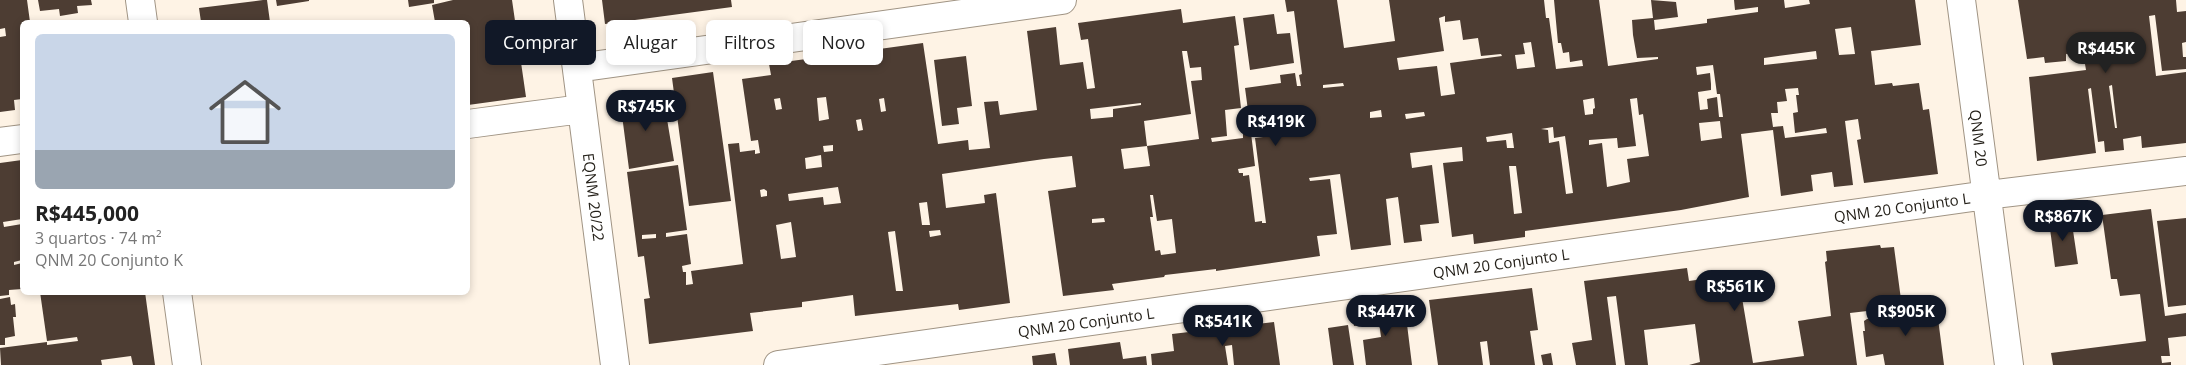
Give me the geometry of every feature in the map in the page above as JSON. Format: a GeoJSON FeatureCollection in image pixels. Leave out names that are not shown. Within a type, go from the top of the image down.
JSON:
{"type":"FeatureCollection","features":[{"type":"Feature","properties":{"kind":"street"},"geometry":{"type":"LineString","coordinates":[[140,0],[143,20]]}},
{"type":"Feature","properties":{"kind":"street","name":"EQNM 20/22"},"geometry":{"type":"LineString","coordinates":[[568,0],[615,365]]}},
{"type":"Feature","properties":{"kind":"street"},"geometry":{"type":"LineString","coordinates":[[577,68],[1062,0]]}},
{"type":"Feature","properties":{"kind":"street","name":"QNM 20"},"geometry":{"type":"LineString","coordinates":[[1962,0],[2009,365]]}},
{"type":"Feature","properties":{"kind":"street"},"geometry":{"type":"LineString","coordinates":[[470,124],[582,109]]}},
{"type":"Feature","properties":{"kind":"street"},"geometry":{"type":"LineString","coordinates":[[0,142],[20,140]]}},
{"type":"Feature","properties":{"kind":"street","name":"QNM 20 Conjunto L"},"geometry":{"type":"LineString","coordinates":[[778,365],[1987,195],[2186,171]]}},
{"type":"Feature","properties":{"kind":"street"},"geometry":{"type":"LineString","coordinates":[[177,295],[186,365]]}},
{"type":"Feature","properties":{"kind":"building"},"geometry":{"type":"Polygon","coordinates":[[[0,0],[27,0],[30,20],[20,20],[20,99],[14,100],[15,110],[0,112],[0,37],[6,36],[5,28],[0,29],[0,0]]]}},
{"type":"Feature","properties":{"kind":"building"},"geometry":{"type":"Polygon","coordinates":[[[38,0],[91,0],[92,5],[77,6],[78,13],[60,16],[59,9],[40,11],[38,0]]]}},
{"type":"Feature","properties":{"kind":"building"},"geometry":{"type":"Polygon","coordinates":[[[267,0],[270,20],[201,20],[199,8],[267,0]]]}},
{"type":"Feature","properties":{"kind":"building"},"geometry":{"type":"Polygon","coordinates":[[[276,0],[309,0],[309,1],[277,6],[276,0]]]}},
{"type":"Feature","properties":{"kind":"building"},"geometry":{"type":"Polygon","coordinates":[[[408,0],[434,0],[434,3],[409,7],[408,0]]]}},
{"type":"Feature","properties":{"kind":"building"},"geometry":{"type":"Polygon","coordinates":[[[453,0],[512,0],[515,20],[485,20],[485,65],[521,65],[526,97],[470,105],[470,20],[435,20],[432,5],[453,0]]]}},
{"type":"Feature","properties":{"kind":"building"},"geometry":{"type":"Polygon","coordinates":[[[602,0],[731,0],[732,7],[635,20],[606,20],[605,24],[602,0]]]}},
{"type":"Feature","properties":{"kind":"building"},"geometry":{"type":"Polygon","coordinates":[[[1285,0],[1337,0],[1344,48],[1395,41],[1389,0],[1544,0],[1546,18],[1549,18],[1556,69],[1583,66],[1582,60],[1570,62],[1569,52],[1563,53],[1561,43],[1558,43],[1554,0],[1599,0],[1608,66],[1658,59],[1658,57],[1637,58],[1633,35],[1632,20],[1653,18],[1651,0],[1676,2],[1678,17],[1654,20],[1655,30],[1707,23],[1707,19],[1758,12],[1758,7],[1735,10],[1734,0],[1784,0],[1785,8],[1810,4],[1809,0],[1915,0],[1921,45],[1871,51],[1875,85],[1892,83],[1893,86],[1919,83],[1923,110],[1929,109],[1938,174],[1864,183],[1857,140],[1861,139],[1858,119],[1845,121],[1853,185],[1834,187],[1832,172],[1811,175],[1813,191],[1781,196],[1773,130],[1741,134],[1749,197],[1681,210],[1525,231],[1525,237],[1474,244],[1473,234],[1452,237],[1443,163],[1463,161],[1462,147],[1410,153],[1412,168],[1432,165],[1439,223],[1420,225],[1422,241],[1404,243],[1398,197],[1386,199],[1391,245],[1351,250],[1340,174],[1309,178],[1310,181],[1330,179],[1337,234],[1317,236],[1320,256],[1216,271],[1216,269],[1165,275],[1164,277],[1112,284],[1114,290],[1063,296],[1048,191],[1076,187],[1072,156],[1044,159],[942,174],[946,208],[985,203],[984,195],[996,193],[1010,303],[959,310],[958,304],[855,316],[853,295],[802,302],[802,307],[750,313],[753,331],[649,344],[644,299],[650,298],[644,256],[638,257],[627,172],[678,165],[687,230],[666,233],[666,237],[687,234],[691,264],[682,266],[683,272],[686,272],[686,285],[693,284],[691,271],[743,264],[728,144],[739,143],[740,152],[755,150],[755,154],[760,153],[758,140],[751,141],[742,79],[771,75],[769,65],[793,65],[793,61],[803,59],[803,65],[883,65],[883,48],[923,43],[938,144],[968,140],[969,150],[990,148],[984,102],[998,101],[1000,115],[1037,110],[1027,31],[1056,27],[1060,65],[1083,62],[1087,89],[1095,88],[1088,39],[1081,40],[1078,23],[1181,9],[1183,23],[1235,16],[1239,45],[1234,46],[1241,108],[1225,110],[1227,136],[1211,138],[1212,142],[1243,138],[1243,134],[1251,133],[1245,88],[1281,83],[1280,75],[1295,73],[1297,86],[1301,86],[1299,75],[1302,74],[1294,11],[1287,12],[1285,0]],[[1445,16],[1439,18],[1444,51],[1397,58],[1399,70],[1437,66],[1441,96],[1455,94],[1450,63],[1502,56],[1501,54],[1481,56],[1478,38],[1463,40],[1460,20],[1445,22],[1445,16]],[[1851,27],[1835,29],[1839,55],[1855,54],[1851,27]],[[1531,42],[1523,43],[1525,54],[1515,55],[1517,69],[1535,67],[1531,42]],[[1182,51],[1191,114],[1144,121],[1147,146],[1199,139],[1191,81],[1202,80],[1201,67],[1190,68],[1187,51],[1182,51]],[[1816,51],[1764,58],[1764,65],[1817,59],[1816,51]],[[1713,65],[1696,67],[1697,75],[1710,73],[1711,90],[1698,92],[1700,110],[1708,109],[1707,99],[1717,97],[1719,117],[1723,117],[1720,94],[1717,94],[1713,65]],[[1343,83],[1323,85],[1323,88],[1344,86],[1343,83]],[[1798,88],[1785,89],[1787,101],[1777,102],[1778,113],[1771,113],[1773,127],[1783,126],[1785,138],[1827,133],[1826,128],[1795,133],[1793,113],[1798,112],[1796,95],[1799,95],[1798,88]],[[826,97],[817,98],[819,121],[829,119],[826,97]],[[780,98],[774,99],[776,110],[782,109],[780,98]],[[884,98],[879,99],[881,112],[886,111],[884,98]],[[1594,98],[1583,100],[1585,115],[1593,114],[1593,109],[1595,108],[1594,98]],[[1637,98],[1630,99],[1636,146],[1618,148],[1617,138],[1589,140],[1589,145],[1602,143],[1607,187],[1630,182],[1627,159],[1649,156],[1643,114],[1639,115],[1637,98]],[[1141,103],[1090,109],[1091,119],[1113,117],[1113,109],[1141,105],[1141,103]],[[1381,110],[1370,112],[1370,118],[1382,117],[1381,110]],[[1424,112],[1405,114],[1406,119],[1425,116],[1424,112]],[[861,119],[856,120],[858,131],[863,130],[861,119]],[[1720,121],[1699,123],[1701,141],[1722,138],[1720,121]],[[1553,127],[1541,129],[1548,130],[1549,143],[1559,141],[1566,194],[1573,193],[1565,136],[1554,138],[1553,127]],[[1270,130],[1251,133],[1255,166],[1238,169],[1239,173],[1243,173],[1243,176],[1249,175],[1255,222],[1262,221],[1262,223],[1266,223],[1255,138],[1271,136],[1270,130]],[[1512,133],[1486,137],[1487,142],[1506,140],[1507,148],[1514,148],[1512,133]],[[833,145],[823,146],[824,152],[833,151],[833,145]],[[1147,146],[1121,149],[1124,169],[1150,166],[1147,146]],[[821,155],[805,158],[806,169],[822,167],[821,155]],[[1509,166],[1514,214],[1522,213],[1516,166],[1509,166]],[[838,187],[788,194],[789,201],[823,197],[824,205],[841,203],[838,187]],[[764,189],[760,190],[761,197],[767,196],[767,191],[764,189]],[[1150,195],[1153,217],[1150,217],[1155,251],[1160,250],[1161,255],[1176,253],[1172,219],[1157,221],[1153,195],[1150,195]],[[927,202],[919,203],[922,225],[930,225],[927,202]],[[1104,218],[1092,219],[1092,223],[1105,222],[1104,218]],[[791,222],[776,225],[781,259],[796,257],[791,222]],[[940,230],[929,231],[930,237],[941,235],[940,230]],[[895,231],[888,232],[896,291],[903,291],[895,231]],[[656,234],[642,235],[642,239],[656,238],[656,234]]]}},
{"type":"Feature","properties":{"kind":"building"},"geometry":{"type":"Polygon","coordinates":[[[2018,0],[2176,0],[2177,12],[2186,11],[2186,42],[2182,43],[2183,57],[2186,57],[2186,69],[2162,71],[2155,15],[2149,16],[2156,76],[2186,72],[2186,143],[2142,148],[2141,136],[2123,139],[2124,150],[2105,152],[2104,141],[2098,142],[2091,88],[2088,89],[2096,153],[2037,161],[2029,77],[2086,70],[2083,52],[2066,54],[2066,61],[2045,63],[2044,57],[2027,59],[2018,0]],[[2112,85],[2109,86],[2115,128],[2117,128],[2112,85]]]}},
{"type":"Feature","properties":{"kind":"building"},"geometry":{"type":"Polygon","coordinates":[[[1274,14],[1277,34],[1290,33],[1294,63],[1250,70],[1243,18],[1274,14]]]}},
{"type":"Feature","properties":{"kind":"building"},"geometry":{"type":"Polygon","coordinates":[[[966,56],[972,106],[957,108],[959,124],[942,126],[934,60],[966,56]]]}},
{"type":"Feature","properties":{"kind":"building"},"geometry":{"type":"Polygon","coordinates":[[[713,72],[731,201],[689,206],[672,78],[713,72]]]}},
{"type":"Feature","properties":{"kind":"building"},"geometry":{"type":"Polygon","coordinates":[[[663,95],[674,161],[629,169],[620,100],[663,95]]]}},
{"type":"Feature","properties":{"kind":"building"},"geometry":{"type":"Polygon","coordinates":[[[20,160],[20,219],[3,222],[4,227],[20,224],[20,260],[14,262],[14,265],[20,264],[20,289],[9,290],[9,295],[0,296],[0,163],[20,160]]]}},
{"type":"Feature","properties":{"kind":"building"},"geometry":{"type":"Polygon","coordinates":[[[2151,209],[2165,316],[2186,313],[2186,336],[2168,338],[2170,356],[2161,356],[2162,363],[2171,362],[2171,365],[2053,365],[2051,353],[2146,341],[2140,294],[2120,296],[2117,279],[2111,279],[2102,215],[2151,209]]]}},
{"type":"Feature","properties":{"kind":"building"},"geometry":{"type":"Polygon","coordinates":[[[2071,217],[2078,264],[2055,267],[2049,221],[2071,217]]]}},
{"type":"Feature","properties":{"kind":"building"},"geometry":{"type":"Polygon","coordinates":[[[2186,218],[2186,305],[2168,307],[2157,221],[2186,218]]]}},
{"type":"Feature","properties":{"kind":"building"},"geometry":{"type":"Polygon","coordinates":[[[1880,245],[1881,248],[1894,247],[1902,307],[1850,313],[1857,365],[1689,365],[1700,362],[1695,324],[1644,330],[1648,365],[1625,365],[1616,296],[1607,297],[1616,365],[1576,365],[1572,343],[1592,340],[1584,281],[1687,268],[1689,281],[1738,274],[1753,363],[1804,356],[1798,321],[1831,316],[1825,262],[1827,261],[1826,251],[1880,245]]]}},
{"type":"Feature","properties":{"kind":"building"},"geometry":{"type":"Polygon","coordinates":[[[1532,288],[1538,330],[1530,331],[1535,365],[1490,365],[1487,341],[1480,342],[1483,365],[1438,365],[1429,300],[1532,288]]]}},
{"type":"Feature","properties":{"kind":"building"},"geometry":{"type":"Polygon","coordinates":[[[40,295],[145,295],[155,365],[133,365],[131,356],[101,360],[102,365],[1,365],[0,348],[47,342],[47,345],[78,341],[77,337],[47,341],[40,295]]]}},
{"type":"Feature","properties":{"kind":"building"},"geometry":{"type":"Polygon","coordinates":[[[10,297],[11,305],[15,304],[16,317],[13,317],[15,336],[5,338],[5,345],[0,345],[0,299],[10,297]]]}},
{"type":"Feature","properties":{"kind":"building"},"geometry":{"type":"Polygon","coordinates":[[[1936,303],[1944,365],[1885,365],[1883,354],[1866,357],[1863,331],[1865,331],[1864,321],[1908,313],[1907,307],[1936,303]]]}},
{"type":"Feature","properties":{"kind":"building"},"geometry":{"type":"Polygon","coordinates":[[[1377,307],[1377,311],[1405,308],[1412,365],[1366,365],[1363,340],[1381,337],[1379,322],[1354,326],[1352,311],[1377,307]]]}},
{"type":"Feature","properties":{"kind":"building"},"geometry":{"type":"Polygon","coordinates":[[[1274,322],[1280,365],[1234,365],[1232,345],[1225,346],[1228,365],[1152,365],[1151,354],[1174,351],[1172,334],[1274,322]]]}},
{"type":"Feature","properties":{"kind":"building"},"geometry":{"type":"Polygon","coordinates":[[[1348,325],[1354,365],[1333,365],[1328,328],[1348,325]]]}},
{"type":"Feature","properties":{"kind":"building"},"geometry":{"type":"Polygon","coordinates":[[[1120,342],[1123,359],[1146,356],[1147,365],[1070,365],[1068,349],[1120,342]]]}},
{"type":"Feature","properties":{"kind":"building"},"geometry":{"type":"Polygon","coordinates":[[[1055,353],[1057,365],[1033,365],[1032,356],[1055,353]]]}},
{"type":"Feature","properties":{"kind":"building"},"geometry":{"type":"Polygon","coordinates":[[[1551,353],[1553,365],[1543,365],[1541,355],[1551,353]]]}}]}
